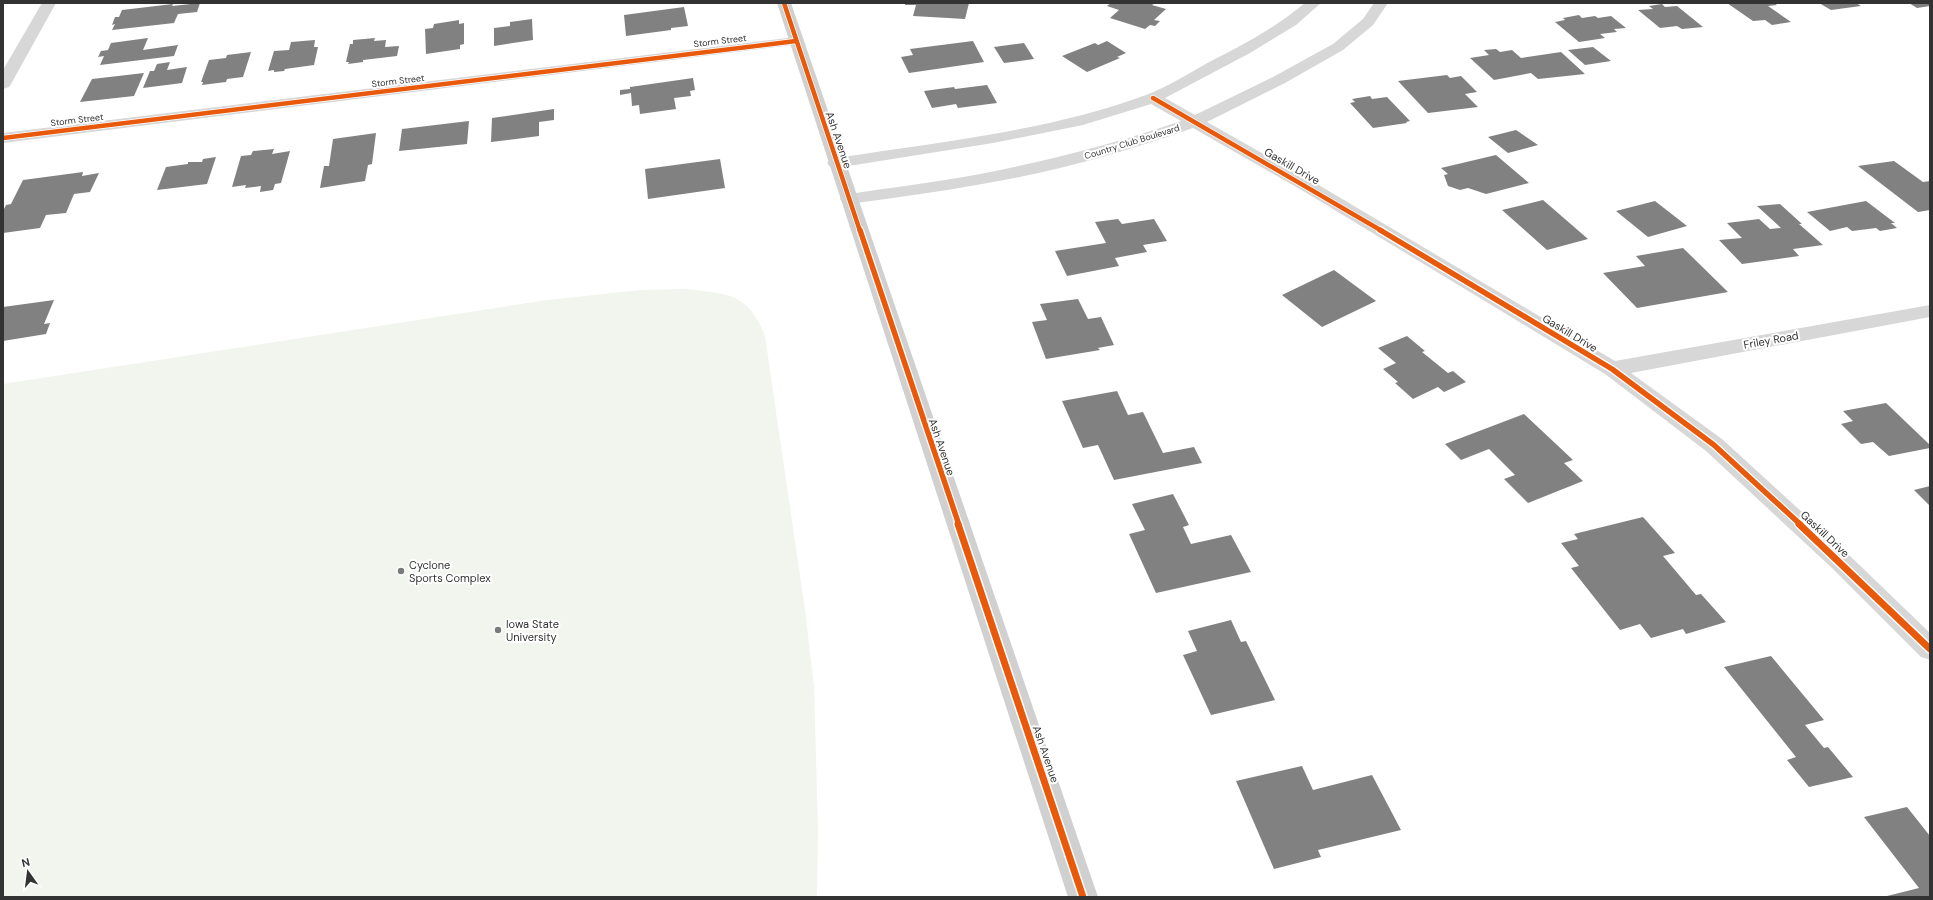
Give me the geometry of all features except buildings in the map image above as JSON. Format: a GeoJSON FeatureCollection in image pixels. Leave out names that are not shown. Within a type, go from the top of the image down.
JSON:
{"type":"FeatureCollection","features":[{"type":"Feature","properties":{"kind":"street"},"geometry":{"type":"LineString","coordinates":[[3,84],[49,3]]}},
{"type":"Feature","properties":{"kind":"street","name":"Ash Avenue"},"geometry":{"type":"LineString","coordinates":[[784,3],[836,163],[1083,897]]}},
{"type":"Feature","properties":{"kind":"street"},"geometry":{"type":"LineString","coordinates":[[836,163],[993,138],[1068,123],[1153,98],[1246,50],[1292,22],[1308,8],[1331,3]]}},
{"type":"Feature","properties":{"kind":"street","name":"Country Club Boulevard"},"geometry":{"type":"LineString","coordinates":[[849,199],[983,179],[1066,161],[1137,142],[1194,122],[1279,80],[1338,47],[1368,22],[1381,3]]}},
{"type":"Feature","properties":{"kind":"street","name":"Storm Street"},"geometry":{"type":"LineString","coordinates":[[3,138],[796,41]]}},
{"type":"Feature","properties":{"kind":"street","name":"Gaskill Drive"},"geometry":{"type":"LineString","coordinates":[[1153,98],[1312,188],[1612,369],[1714,445],[1841,562],[1930,649]]}},
{"type":"Feature","properties":{"kind":"street","name":"Friley Road"},"geometry":{"type":"LineString","coordinates":[[1612,369],[1930,311]]}},
{"type":"Feature","properties":{"kind":"shaded area","name":"Cyclone Sports Complex"},"geometry":{"type":"Polygon","coordinates":[[[685,289],[724,294],[743,303],[751,311],[765,336],[805,610],[814,687],[818,830],[817,897],[3,897],[3,384],[547,300],[641,290],[685,289]]]}},
{"type":"Feature","properties":{"kind":"cycle path"},"geometry":{"type":"LineString","coordinates":[[784,3],[1083,897]]}},
{"type":"Feature","properties":{"kind":"cycle path"},"geometry":{"type":"LineString","coordinates":[[3,138],[796,41]]}},
{"type":"Feature","properties":{"kind":"cycle path"},"geometry":{"type":"LineString","coordinates":[[1153,98],[1311,188],[1612,369],[1714,445],[1841,562],[1930,649]]}},
{"type":"Feature","properties":{"kind":"place","name":"Cyclone Sports Complex"},"geometry":{"type":"Point","coordinates":[401,571]}},
{"type":"Feature","properties":{"kind":"place","name":"Iowa State University"},"geometry":{"type":"Point","coordinates":[498,630]}}]}
